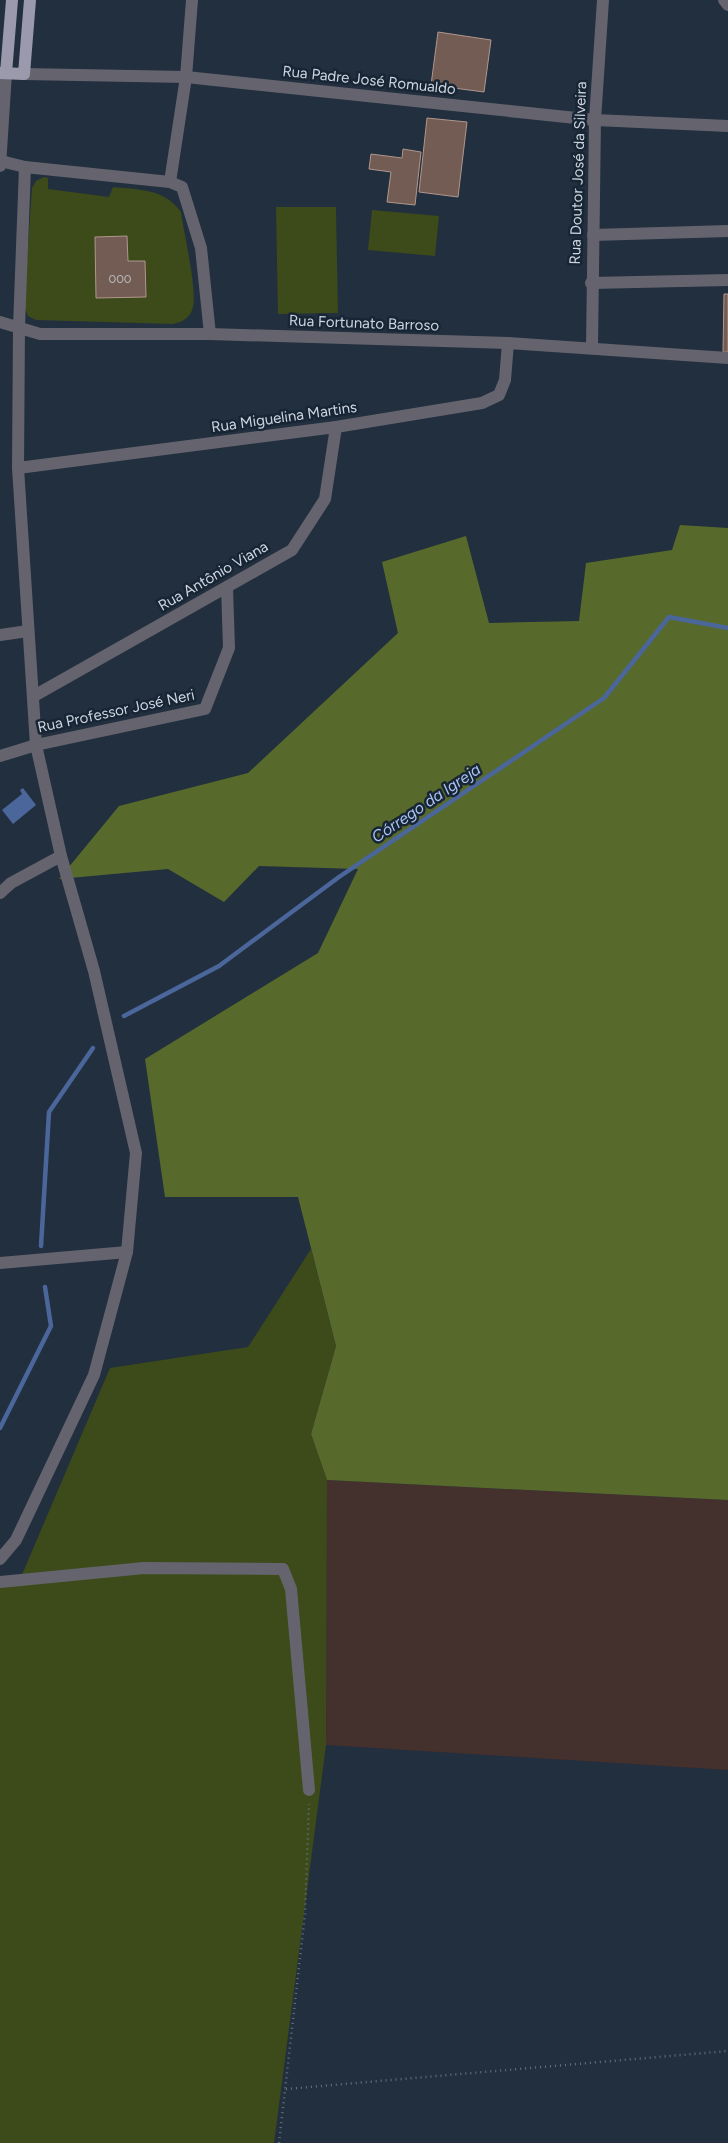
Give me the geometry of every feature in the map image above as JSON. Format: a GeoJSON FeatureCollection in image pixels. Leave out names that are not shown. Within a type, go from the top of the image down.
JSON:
{"type":"FeatureCollection","features":[{"type":"Feature","properties":{"kind":"main road"},"geometry":{"type":"LineString","coordinates":[[3,73],[12,0]]}},
{"type":"Feature","properties":{"kind":"main road"},"geometry":{"type":"LineString","coordinates":[[24,74],[30,0]]}},
{"type":"Feature","properties":{"kind":"main road","name":"Rua Padre José Romualdo"},"geometry":{"type":"LineString","coordinates":[[3,73],[24,74]]}},
{"type":"Feature","properties":{"kind":"street"},"geometry":{"type":"LineString","coordinates":[[170,182],[186,77],[192,0]]}},
{"type":"Feature","properties":{"kind":"street","name":"Rua Doutor José da Silveira"},"geometry":{"type":"LineString","coordinates":[[592,347],[591,283],[594,120],[603,0]]}},
{"type":"Feature","properties":{"kind":"street"},"geometry":{"type":"LineString","coordinates":[[724,0],[728,5]]}},
{"type":"Feature","properties":{"kind":"street"},"geometry":{"type":"LineString","coordinates":[[0,166],[3,73]]}},
{"type":"Feature","properties":{"kind":"street","name":"Rua Padre José Romualdo"},"geometry":{"type":"LineString","coordinates":[[24,74],[186,77],[594,120],[728,126]]}},
{"type":"Feature","properties":{"kind":"street"},"geometry":{"type":"LineString","coordinates":[[1,160],[25,167],[170,182],[182,187],[201,248],[210,334]]}},
{"type":"Feature","properties":{"kind":"street"},"geometry":{"type":"LineString","coordinates":[[0,1559],[16,1540],[94,1375],[127,1252],[136,1153],[94,972],[61,856],[36,745],[18,468],[19,328],[25,167]]}},
{"type":"Feature","properties":{"kind":"street"},"geometry":{"type":"LineString","coordinates":[[592,235],[728,230]]}},
{"type":"Feature","properties":{"kind":"street"},"geometry":{"type":"LineString","coordinates":[[591,283],[728,280]]}},
{"type":"Feature","properties":{"kind":"street","name":"Rua Fortunato Barroso"},"geometry":{"type":"LineString","coordinates":[[0,322],[40,334],[210,334],[508,342],[728,358]]}},
{"type":"Feature","properties":{"kind":"street","name":"Rua Miguelina Martins"},"geometry":{"type":"LineString","coordinates":[[18,468],[336,427],[482,403],[499,394],[505,380],[508,342]]}},
{"type":"Feature","properties":{"kind":"street","name":"Rua Antônio Viana"},"geometry":{"type":"LineString","coordinates":[[34,696],[292,550],[325,499],[336,427]]}},
{"type":"Feature","properties":{"kind":"street","name":"Rua Professor José Neri"},"geometry":{"type":"LineString","coordinates":[[0,756],[36,745],[205,708],[229,648],[227,587]]}},
{"type":"Feature","properties":{"kind":"street"},"geometry":{"type":"LineString","coordinates":[[0,635],[28,631]]}},
{"type":"Feature","properties":{"kind":"street"},"geometry":{"type":"LineString","coordinates":[[0,893],[11,883],[61,856]]}},
{"type":"Feature","properties":{"kind":"street"},"geometry":{"type":"LineString","coordinates":[[0,1262],[127,1252]]}},
{"type":"Feature","properties":{"kind":"street"},"geometry":{"type":"LineString","coordinates":[[0,1582],[144,1568],[283,1570],[291,1589],[309,1790]]}},
{"type":"Feature","properties":{"kind":"path"},"geometry":{"type":"LineString","coordinates":[[279,2143],[305,1914],[309,1790]]}},
{"type":"Feature","properties":{"kind":"path"},"geometry":{"type":"LineString","coordinates":[[286,2090],[728,2051]]}},
{"type":"Feature","properties":{"kind":"shaded area"},"geometry":{"type":"Polygon","coordinates":[[[327,1480],[728,1500],[728,1770],[326,1745],[327,1480]]]}},
{"type":"Feature","properties":{"kind":"green space"},"geometry":{"type":"Polygon","coordinates":[[[44,177],[48,178],[48,189],[109,197],[113,187],[141,190],[159,194],[174,204],[181,212],[192,274],[194,298],[192,311],[188,316],[180,322],[173,324],[36,320],[28,316],[24,305],[32,188],[36,181],[44,177]]]}},
{"type":"Feature","properties":{"kind":"green space"},"geometry":{"type":"Polygon","coordinates":[[[276,207],[336,207],[338,313],[278,314],[276,207]]]}},
{"type":"Feature","properties":{"kind":"green space"},"geometry":{"type":"Polygon","coordinates":[[[372,210],[439,216],[435,256],[368,250],[372,210]]]}},
{"type":"Feature","properties":{"kind":"green space"},"geometry":{"type":"Polygon","coordinates":[[[680,525],[728,528],[728,1500],[327,1480],[311,1434],[336,1346],[298,1197],[165,1197],[145,1059],[318,953],[358,869],[259,866],[224,902],[168,869],[59,879],[119,806],[248,773],[398,633],[382,562],[466,536],[489,623],[579,621],[586,563],[672,550],[680,525]]]}},
{"type":"Feature","properties":{"kind":"green space"},"geometry":{"type":"Polygon","coordinates":[[[311,1249],[336,1346],[311,1434],[327,1480],[326,1745],[274,2143],[0,2143],[0,1582],[21,1577],[110,1368],[248,1347],[311,1249]]]}},
{"type":"Feature","properties":{"kind":"water"},"geometry":{"type":"Polygon","coordinates":[[[23,788],[36,805],[13,824],[2,810],[22,794],[20,790],[23,788]]]}},
{"type":"Feature","properties":{"kind":"building"},"geometry":{"type":"Polygon","coordinates":[[[438,32],[491,40],[484,92],[431,85],[438,32]]]}},
{"type":"Feature","properties":{"kind":"building"},"geometry":{"type":"Polygon","coordinates":[[[427,118],[467,122],[458,197],[419,192],[427,118]]]}},
{"type":"Feature","properties":{"kind":"building"},"geometry":{"type":"Polygon","coordinates":[[[403,149],[421,152],[415,205],[387,202],[391,172],[369,169],[371,154],[402,158],[403,149]]]}},
{"type":"Feature","properties":{"kind":"building"},"geometry":{"type":"Polygon","coordinates":[[[127,236],[128,261],[145,261],[146,297],[96,298],[95,237],[127,236]]]}},
{"type":"Feature","properties":{"kind":"building"},"geometry":{"type":"Polygon","coordinates":[[[724,294],[728,294],[728,352],[723,352],[724,294]]]}},
{"type":"Feature","properties":{"kind":"waterway","name":"Córrego da Igreja"},"geometry":{"type":"LineString","coordinates":[[124,1016],[219,966],[339,877],[604,698],[669,617],[728,628]]}},
{"type":"Feature","properties":{"kind":"waterway","name":"Córrego da Igreja"},"geometry":{"type":"LineString","coordinates":[[41,1246],[49,1112],[93,1048]]}},
{"type":"Feature","properties":{"kind":"waterway","name":"Córrego da Igreja"},"geometry":{"type":"LineString","coordinates":[[0,1428],[51,1326],[45,1287]]}}]}
